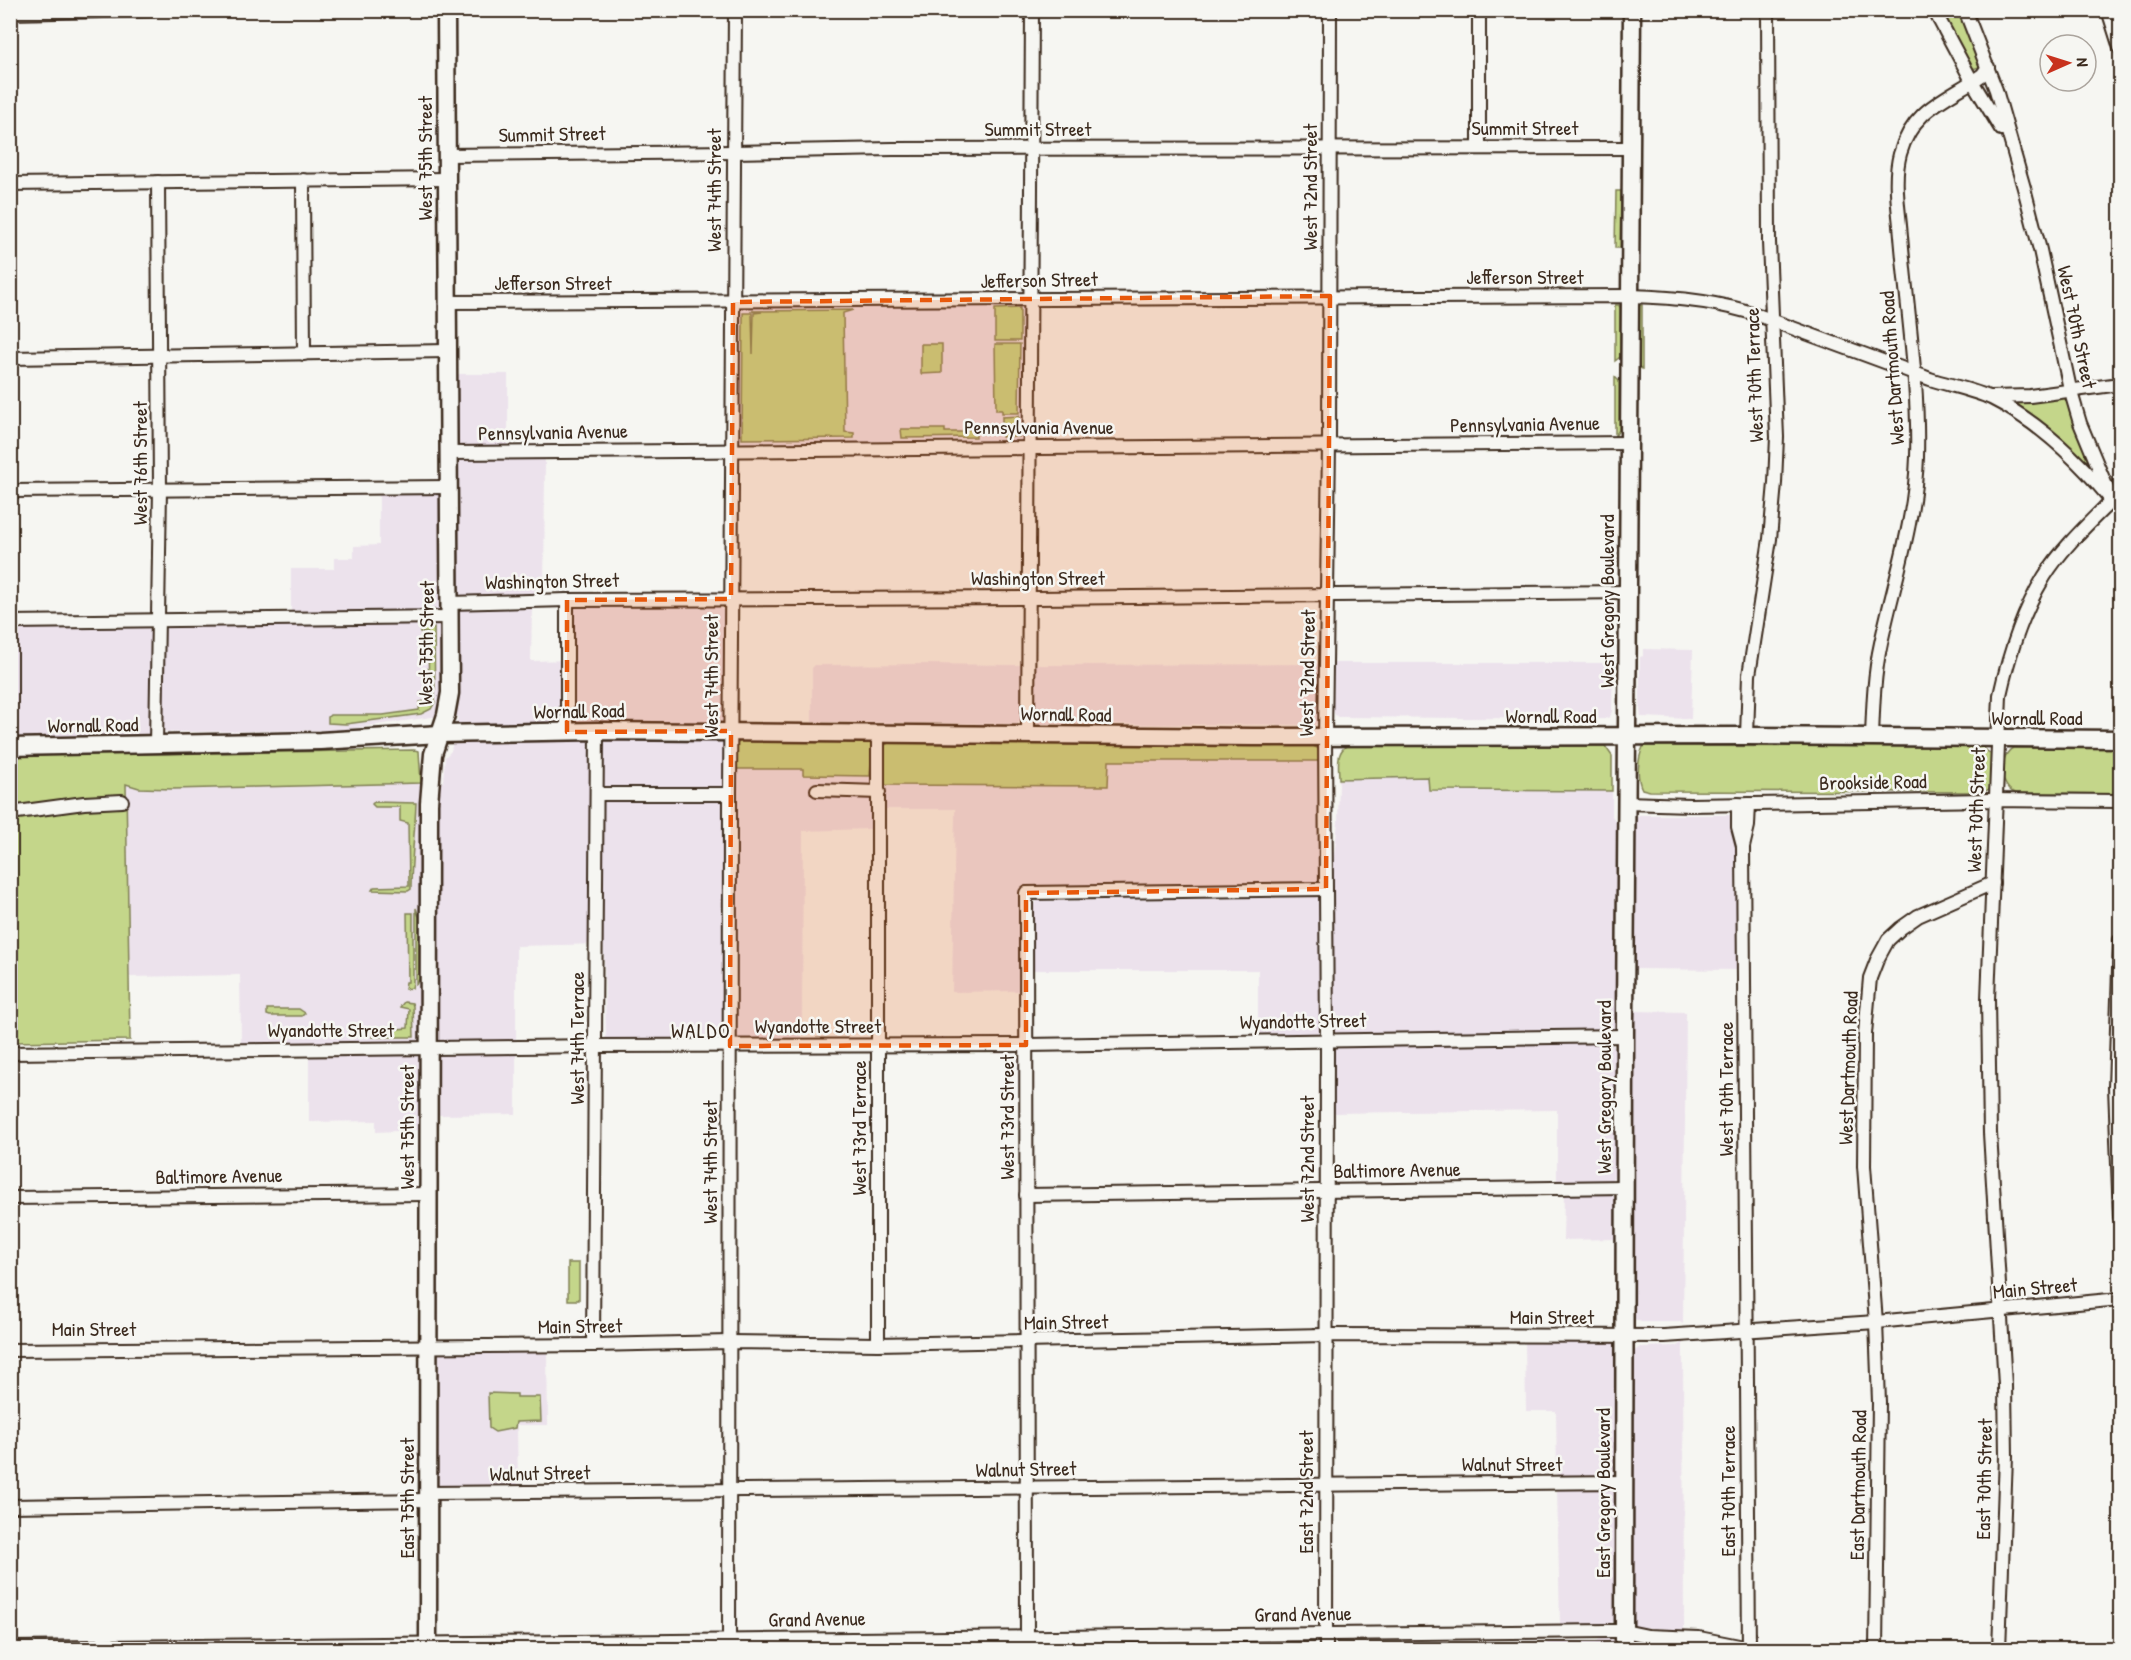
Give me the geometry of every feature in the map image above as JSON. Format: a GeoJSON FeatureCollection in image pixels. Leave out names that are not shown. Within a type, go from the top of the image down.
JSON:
{"type":"FeatureCollection","features":[{"type":"Feature","properties":{"kind":"main road","name":"West 75th Street"},"geometry":{"type":"LineString","coordinates":[[428,1347],[429,803],[433,754],[450,693],[446,10]]}},
{"type":"Feature","properties":{"kind":"main road","name":"West Gregory Boulevard"},"geometry":{"type":"LineString","coordinates":[[1624,1336],[1632,10]]}},
{"type":"Feature","properties":{"kind":"main road","name":"Wornall Road"},"geometry":{"type":"LineString","coordinates":[[10,747],[320,741],[440,734],[597,731],[1325,737],[1746,736],[2121,739]]}},
{"type":"Feature","properties":{"kind":"main road","name":"East Gregory Boulevard"},"geometry":{"type":"LineString","coordinates":[[1624,1336],[1624,1650]]}},
{"type":"Feature","properties":{"kind":"main road","name":"East 75th Street"},"geometry":{"type":"LineString","coordinates":[[428,1347],[428,1646]]}},
{"type":"Feature","properties":{"kind":"street"},"geometry":{"type":"LineString","coordinates":[[10,13],[151,10]]}},
{"type":"Feature","properties":{"kind":"street","name":"West 74th Street"},"geometry":{"type":"LineString","coordinates":[[729,1645],[730,794],[735,10]]}},
{"type":"Feature","properties":{"kind":"street"},"geometry":{"type":"LineString","coordinates":[[1028,735],[1032,10]]}},
{"type":"Feature","properties":{"kind":"street","name":"West 72nd Street"},"geometry":{"type":"LineString","coordinates":[[1325,1335],[1327,1039],[1325,737],[1328,596],[1330,10]]}},
{"type":"Feature","properties":{"kind":"street"},"geometry":{"type":"LineString","coordinates":[[1479,10],[1479,147]]}},
{"type":"Feature","properties":{"kind":"street","name":"West 70th Terrace"},"geometry":{"type":"LineString","coordinates":[[1746,736],[1749,675],[1767,560],[1775,483],[1776,406],[1769,242],[1768,10]]}},
{"type":"Feature","properties":{"kind":"street","name":"West 70th Street"},"geometry":{"type":"LineString","coordinates":[[1934,10],[1972,81],[2010,143]]}},
{"type":"Feature","properties":{"kind":"street","name":"West 70th Street"},"geometry":{"type":"LineString","coordinates":[[1965,10],[1988,67],[2040,250],[2070,389],[2092,457],[2112,500],[2065,549],[2045,576],[2027,610],[2012,649],[2000,694],[1988,1052],[1991,1165],[2000,1310]]}},
{"type":"Feature","properties":{"kind":"street"},"geometry":{"type":"LineString","coordinates":[[2108,10],[2121,48]]}},
{"type":"Feature","properties":{"kind":"street","name":"West Dartmouth Road"},"geometry":{"type":"LineString","coordinates":[[1872,738],[1880,645],[1907,532],[1914,492],[1918,418],[1916,373],[1898,188],[1900,154],[1919,116],[1972,81],[1988,67]]}},
{"type":"Feature","properties":{"kind":"street","name":"Summit Street"},"geometry":{"type":"LineString","coordinates":[[446,155],[893,148],[1631,148]]}},
{"type":"Feature","properties":{"kind":"street"},"geometry":{"type":"LineString","coordinates":[[10,184],[447,179]]}},
{"type":"Feature","properties":{"kind":"street"},"geometry":{"type":"LineString","coordinates":[[303,180],[304,354]]}},
{"type":"Feature","properties":{"kind":"street","name":"West 76th Street"},"geometry":{"type":"LineString","coordinates":[[156,744],[160,489],[158,182]]}},
{"type":"Feature","properties":{"kind":"street","name":"Jefferson Street"},"geometry":{"type":"LineString","coordinates":[[448,302],[733,302],[1330,296],[1666,297],[1736,308],[1989,398]]}},
{"type":"Feature","properties":{"kind":"street"},"geometry":{"type":"LineString","coordinates":[[10,358],[448,351]]}},
{"type":"Feature","properties":{"kind":"street"},"geometry":{"type":"LineString","coordinates":[[1989,398],[2030,396],[2121,384]]}},
{"type":"Feature","properties":{"kind":"street"},"geometry":{"type":"LineString","coordinates":[[1989,398],[2037,427],[2053,440],[2090,475],[2121,512]]}},
{"type":"Feature","properties":{"kind":"street","name":"Pennsylvania Avenue"},"geometry":{"type":"LineString","coordinates":[[448,453],[1629,443]]}},
{"type":"Feature","properties":{"kind":"street"},"geometry":{"type":"LineString","coordinates":[[10,491],[448,487]]}},
{"type":"Feature","properties":{"kind":"street","name":"Washington Street"},"geometry":{"type":"LineString","coordinates":[[10,622],[158,621],[449,610],[567,600],[1628,592]]}},
{"type":"Feature","properties":{"kind":"street"},"geometry":{"type":"LineString","coordinates":[[567,600],[567,732]]}},
{"type":"Feature","properties":{"kind":"street","name":"West 74th Terrace"},"geometry":{"type":"LineString","coordinates":[[593,1345],[597,1046],[597,731]]}},
{"type":"Feature","properties":{"kind":"street","name":"West 73rd Terrace"},"geometry":{"type":"LineString","coordinates":[[878,733],[878,1344]]}},
{"type":"Feature","properties":{"kind":"street"},"geometry":{"type":"LineString","coordinates":[[817,790],[879,792]]}},
{"type":"Feature","properties":{"kind":"street"},"geometry":{"type":"LineString","coordinates":[[598,794],[730,794]]}},
{"type":"Feature","properties":{"kind":"street"},"geometry":{"type":"LineString","coordinates":[[10,813],[84,803],[122,801]]}},
{"type":"Feature","properties":{"kind":"street","name":"Brookside Road"},"geometry":{"type":"LineString","coordinates":[[1626,803],[2121,801]]}},
{"type":"Feature","properties":{"kind":"street","name":"West 70th Terrace"},"geometry":{"type":"LineString","coordinates":[[1743,804],[1748,826],[1743,847],[1747,1331]]}},
{"type":"Feature","properties":{"kind":"street","name":"West Dartmouth Road"},"geometry":{"type":"LineString","coordinates":[[1876,1322],[1864,1166],[1865,1034],[1870,978],[1888,940],[1900,928],[1926,912],[1993,883]]}},
{"type":"Feature","properties":{"kind":"street","name":"West 73rd Street"},"geometry":{"type":"LineString","coordinates":[[1027,1650],[1026,892],[1326,889]]}},
{"type":"Feature","properties":{"kind":"street"},"geometry":{"type":"LineString","coordinates":[[2121,940],[2115,1087],[2121,1217]]}},
{"type":"Feature","properties":{"kind":"street","name":"Wyandotte Street"},"geometry":{"type":"LineString","coordinates":[[10,1053],[597,1046],[1026,1045],[1625,1036]]}},
{"type":"Feature","properties":{"kind":"street","name":"Baltimore Avenue"},"geometry":{"type":"LineString","coordinates":[[1026,1195],[1624,1187]]}},
{"type":"Feature","properties":{"kind":"street","name":"Baltimore Avenue"},"geometry":{"type":"LineString","coordinates":[[10,1198],[428,1194]]}},
{"type":"Feature","properties":{"kind":"street","name":"Main Street"},"geometry":{"type":"LineString","coordinates":[[10,1350],[729,1342],[878,1344],[1325,1335],[1624,1336],[1747,1331],[1876,1322],[2121,1299]]}},
{"type":"Feature","properties":{"kind":"street","name":"East 70th Street"},"geometry":{"type":"LineString","coordinates":[[1999,1650],[2006,1456],[2006,1385],[2000,1310]]}},
{"type":"Feature","properties":{"kind":"street","name":"East Dartmouth Road"},"geometry":{"type":"LineString","coordinates":[[1876,1322],[1879,1402],[1876,1650]]}},
{"type":"Feature","properties":{"kind":"street","name":"East 70th Terrace"},"geometry":{"type":"LineString","coordinates":[[1747,1331],[1752,1649]]}},
{"type":"Feature","properties":{"kind":"street","name":"East 72nd Street"},"geometry":{"type":"LineString","coordinates":[[1325,1335],[1326,1650]]}},
{"type":"Feature","properties":{"kind":"street","name":"Walnut Street"},"geometry":{"type":"LineString","coordinates":[[10,1506],[730,1491],[1624,1482]]}},
{"type":"Feature","properties":{"kind":"street","name":"Grand Avenue"},"geometry":{"type":"LineString","coordinates":[[10,1648],[877,1644],[1027,1636],[1624,1631],[1683,1644],[1717,1641],[1752,1649]]}},
{"type":"Feature","properties":{"kind":"street"},"geometry":{"type":"LineString","coordinates":[[1163,1635],[1163,1650]]}},
{"type":"Feature","properties":{"kind":"highlighted area"},"geometry":{"type":"Polygon","coordinates":[[[1330,296],[1326,889],[1026,893],[1026,1045],[730,1046],[731,731],[567,732],[567,600],[731,599],[733,302],[1330,296]]]}},
{"type":"Feature","properties":{"kind":"shaded area"},"geometry":{"type":"Polygon","coordinates":[[[1022,304],[1024,311],[1024,436],[1021,440],[743,443],[738,440],[738,309],[740,307],[1022,304]]]}},
{"type":"Feature","properties":{"kind":"shaded area"},"geometry":{"type":"Polygon","coordinates":[[[458,374],[508,374],[508,446],[462,447],[458,444],[458,374]]]}},
{"type":"Feature","properties":{"kind":"shaded area","name":"WALDO"},"geometry":{"type":"Polygon","coordinates":[[[545,457],[544,606],[532,607],[531,661],[574,660],[573,609],[576,606],[719,606],[725,617],[736,769],[803,769],[803,775],[870,776],[871,829],[803,831],[802,1039],[739,1040],[735,1038],[735,856],[722,856],[722,1040],[606,1041],[604,944],[516,946],[516,1114],[437,1115],[419,1130],[376,1132],[376,1121],[309,1122],[309,1042],[241,1043],[240,975],[129,977],[126,784],[139,788],[173,789],[443,782],[445,757],[451,751],[458,716],[432,717],[341,730],[164,731],[162,726],[163,631],[169,626],[291,624],[291,569],[334,569],[334,558],[354,558],[354,546],[379,545],[379,493],[457,493],[458,461],[461,458],[545,457]]]}},
{"type":"Feature","properties":{"kind":"shaded area"},"geometry":{"type":"Polygon","coordinates":[[[149,626],[151,635],[151,730],[149,735],[11,738],[10,627],[149,626]]]}},
{"type":"Feature","properties":{"kind":"shaded area"},"geometry":{"type":"Polygon","coordinates":[[[1643,649],[1693,650],[1691,719],[1641,717],[1640,657],[1643,656],[1643,649]]]}},
{"type":"Feature","properties":{"kind":"shaded area"},"geometry":{"type":"Polygon","coordinates":[[[1334,663],[1613,663],[1612,711],[1610,717],[1604,719],[1338,717],[1333,710],[1334,663]]]}},
{"type":"Feature","properties":{"kind":"shaded area"},"geometry":{"type":"Polygon","coordinates":[[[1321,664],[1321,717],[1315,725],[1037,724],[1033,720],[1033,665],[1321,664]]]}},
{"type":"Feature","properties":{"kind":"shaded area"},"geometry":{"type":"Polygon","coordinates":[[[815,665],[1021,665],[1021,721],[1017,724],[812,722],[812,668],[815,665]]]}},
{"type":"Feature","properties":{"kind":"shaded area"},"geometry":{"type":"Polygon","coordinates":[[[1108,761],[1322,761],[1321,884],[1023,889],[1023,991],[952,992],[955,809],[883,809],[884,785],[1108,786],[1108,761]]]}},
{"type":"Feature","properties":{"kind":"shaded area"},"geometry":{"type":"Polygon","coordinates":[[[1429,777],[1429,790],[1612,791],[1612,816],[1616,822],[1615,1026],[1612,1031],[1337,1035],[1333,1032],[1333,865],[1338,822],[1339,779],[1429,777]]]}},
{"type":"Feature","properties":{"kind":"shaded area"},"geometry":{"type":"Polygon","coordinates":[[[1639,815],[1733,815],[1736,821],[1735,891],[1740,913],[1741,970],[1634,969],[1634,819],[1639,815]]]}},
{"type":"Feature","properties":{"kind":"shaded area"},"geometry":{"type":"Polygon","coordinates":[[[1316,897],[1321,900],[1321,1029],[1315,1036],[1258,1036],[1258,970],[1032,970],[1033,906],[1037,901],[1316,897]]]}},
{"type":"Feature","properties":{"kind":"shaded area"},"geometry":{"type":"Polygon","coordinates":[[[1634,1011],[1686,1012],[1683,1324],[1680,1322],[1641,1322],[1635,1319],[1633,1314],[1634,1011]]]}},
{"type":"Feature","properties":{"kind":"shaded area"},"geometry":{"type":"Polygon","coordinates":[[[1609,1043],[1615,1049],[1615,1174],[1610,1181],[1557,1181],[1557,1110],[1332,1113],[1332,1050],[1337,1046],[1609,1043]]]}},
{"type":"Feature","properties":{"kind":"shaded area"},"geometry":{"type":"Polygon","coordinates":[[[1564,1192],[1612,1193],[1615,1199],[1615,1239],[1563,1240],[1564,1192]]]}},
{"type":"Feature","properties":{"kind":"shaded area"},"geometry":{"type":"Polygon","coordinates":[[[1525,1341],[1610,1341],[1614,1344],[1616,1350],[1614,1469],[1612,1475],[1557,1478],[1556,1411],[1526,1411],[1525,1341]]]}},
{"type":"Feature","properties":{"kind":"shaded area"},"geometry":{"type":"Polygon","coordinates":[[[1683,1342],[1684,1630],[1637,1627],[1632,1625],[1630,1620],[1632,1608],[1633,1352],[1640,1347],[1677,1346],[1683,1342]]]}},
{"type":"Feature","properties":{"kind":"shaded area"},"geometry":{"type":"Polygon","coordinates":[[[547,1351],[548,1425],[517,1425],[518,1487],[440,1487],[438,1485],[439,1354],[547,1351]]]}},
{"type":"Feature","properties":{"kind":"shaded area"},"geometry":{"type":"Polygon","coordinates":[[[1606,1487],[1614,1490],[1614,1610],[1616,1620],[1609,1624],[1560,1624],[1557,1488],[1606,1487]]]}},
{"type":"Feature","properties":{"kind":"shaded area"},"geometry":{"type":"Polygon","coordinates":[[[1602,1637],[1614,1640],[1617,1646],[1612,1650],[1547,1649],[1547,1642],[1596,1642],[1602,1637]]]}},
{"type":"Feature","properties":{"kind":"green space"},"geometry":{"type":"Polygon","coordinates":[[[1939,11],[1961,11],[1980,64],[1979,67],[1973,69],[1970,67],[1939,11]]]}},
{"type":"Feature","properties":{"kind":"green space"},"geometry":{"type":"Polygon","coordinates":[[[1616,191],[1621,191],[1620,248],[1615,248],[1616,191]]]}},
{"type":"Feature","properties":{"kind":"green space"},"geometry":{"type":"Polygon","coordinates":[[[1615,305],[1619,305],[1620,308],[1620,357],[1615,361],[1615,305]]]}},
{"type":"Feature","properties":{"kind":"green space"},"geometry":{"type":"Polygon","coordinates":[[[1638,305],[1642,305],[1642,369],[1637,366],[1638,305]]]}},
{"type":"Feature","properties":{"kind":"green space"},"geometry":{"type":"Polygon","coordinates":[[[1020,308],[1020,341],[995,341],[995,309],[1020,308]]]}},
{"type":"Feature","properties":{"kind":"green space"},"geometry":{"type":"Polygon","coordinates":[[[853,310],[843,313],[845,432],[854,433],[854,438],[742,439],[743,313],[752,313],[753,354],[754,313],[762,312],[750,311],[853,310]]]}},
{"type":"Feature","properties":{"kind":"green space"},"geometry":{"type":"Polygon","coordinates":[[[921,344],[942,344],[942,373],[921,374],[921,344]]]}},
{"type":"Feature","properties":{"kind":"green space"},"geometry":{"type":"Polygon","coordinates":[[[995,344],[1020,344],[1019,413],[1002,413],[1002,410],[996,410],[995,344]]]}},
{"type":"Feature","properties":{"kind":"green space"},"geometry":{"type":"Polygon","coordinates":[[[1615,377],[1619,381],[1619,430],[1615,436],[1615,377]]]}},
{"type":"Feature","properties":{"kind":"green space"},"geometry":{"type":"Polygon","coordinates":[[[2063,396],[2067,401],[2088,458],[2086,462],[2008,402],[2063,396]]]}},
{"type":"Feature","properties":{"kind":"green space"},"geometry":{"type":"Polygon","coordinates":[[[1019,416],[1019,437],[1002,437],[1002,417],[1019,416]]]}},
{"type":"Feature","properties":{"kind":"green space"},"geometry":{"type":"Polygon","coordinates":[[[901,429],[945,429],[945,432],[963,432],[963,429],[976,429],[976,437],[902,438],[901,429]]]}},
{"type":"Feature","properties":{"kind":"green space"},"geometry":{"type":"Polygon","coordinates":[[[420,628],[434,628],[435,702],[431,709],[421,714],[346,724],[328,723],[330,715],[383,715],[419,710],[420,702],[429,700],[428,633],[420,632],[420,628]]]}},
{"type":"Feature","properties":{"kind":"green space"},"geometry":{"type":"Polygon","coordinates":[[[740,741],[870,742],[872,746],[870,776],[803,775],[803,769],[736,769],[736,745],[740,741]]]}},
{"type":"Feature","properties":{"kind":"green space"},"geometry":{"type":"Polygon","coordinates":[[[890,742],[1309,744],[1319,749],[1322,761],[1109,761],[1108,786],[884,785],[885,745],[890,742]]]}},
{"type":"Feature","properties":{"kind":"green space"},"geometry":{"type":"Polygon","coordinates":[[[1348,745],[1605,746],[1612,756],[1612,791],[1429,790],[1428,777],[1339,779],[1339,755],[1348,745]]]}},
{"type":"Feature","properties":{"kind":"green space"},"geometry":{"type":"Polygon","coordinates":[[[1646,746],[1982,747],[1992,755],[1992,784],[1990,789],[1982,792],[1650,791],[1642,789],[1638,774],[1641,752],[1646,746]]]}},
{"type":"Feature","properties":{"kind":"green space"},"geometry":{"type":"Polygon","coordinates":[[[2120,747],[2120,794],[2016,793],[2006,785],[2002,772],[2005,758],[2013,748],[2120,747]]]}},
{"type":"Feature","properties":{"kind":"green space"},"geometry":{"type":"Polygon","coordinates":[[[419,751],[421,783],[173,789],[139,788],[126,784],[130,1040],[11,1042],[10,756],[419,751]]]}},
{"type":"Feature","properties":{"kind":"green space"},"geometry":{"type":"Polygon","coordinates":[[[374,802],[416,803],[411,889],[408,891],[372,890],[374,887],[409,886],[408,823],[400,821],[400,807],[375,807],[372,804],[374,802]]]}},
{"type":"Feature","properties":{"kind":"green space"},"geometry":{"type":"Polygon","coordinates":[[[416,908],[419,917],[419,979],[416,985],[416,908]]]}},
{"type":"Feature","properties":{"kind":"green space"},"geometry":{"type":"Polygon","coordinates":[[[407,913],[413,913],[413,983],[412,988],[405,989],[406,982],[408,982],[407,913]]]}},
{"type":"Feature","properties":{"kind":"green space"},"geometry":{"type":"Polygon","coordinates":[[[404,1002],[412,1003],[413,1006],[414,1037],[372,1037],[374,1031],[408,1028],[409,1009],[400,1007],[404,1002]]]}},
{"type":"Feature","properties":{"kind":"green space"},"geometry":{"type":"Polygon","coordinates":[[[267,1009],[299,1009],[305,1013],[302,1016],[270,1016],[267,1015],[267,1009]]]}},
{"type":"Feature","properties":{"kind":"green space"},"geometry":{"type":"Polygon","coordinates":[[[568,1263],[579,1263],[579,1300],[568,1300],[568,1263]]]}},
{"type":"Feature","properties":{"kind":"green space"},"geometry":{"type":"Polygon","coordinates":[[[488,1393],[540,1397],[541,1421],[516,1422],[515,1428],[495,1432],[489,1428],[488,1393]]]}},
{"type":"Feature","properties":{"kind":"district","name":"WALDO"},"geometry":{"type":"Point","coordinates":[701,1031]}}]}
